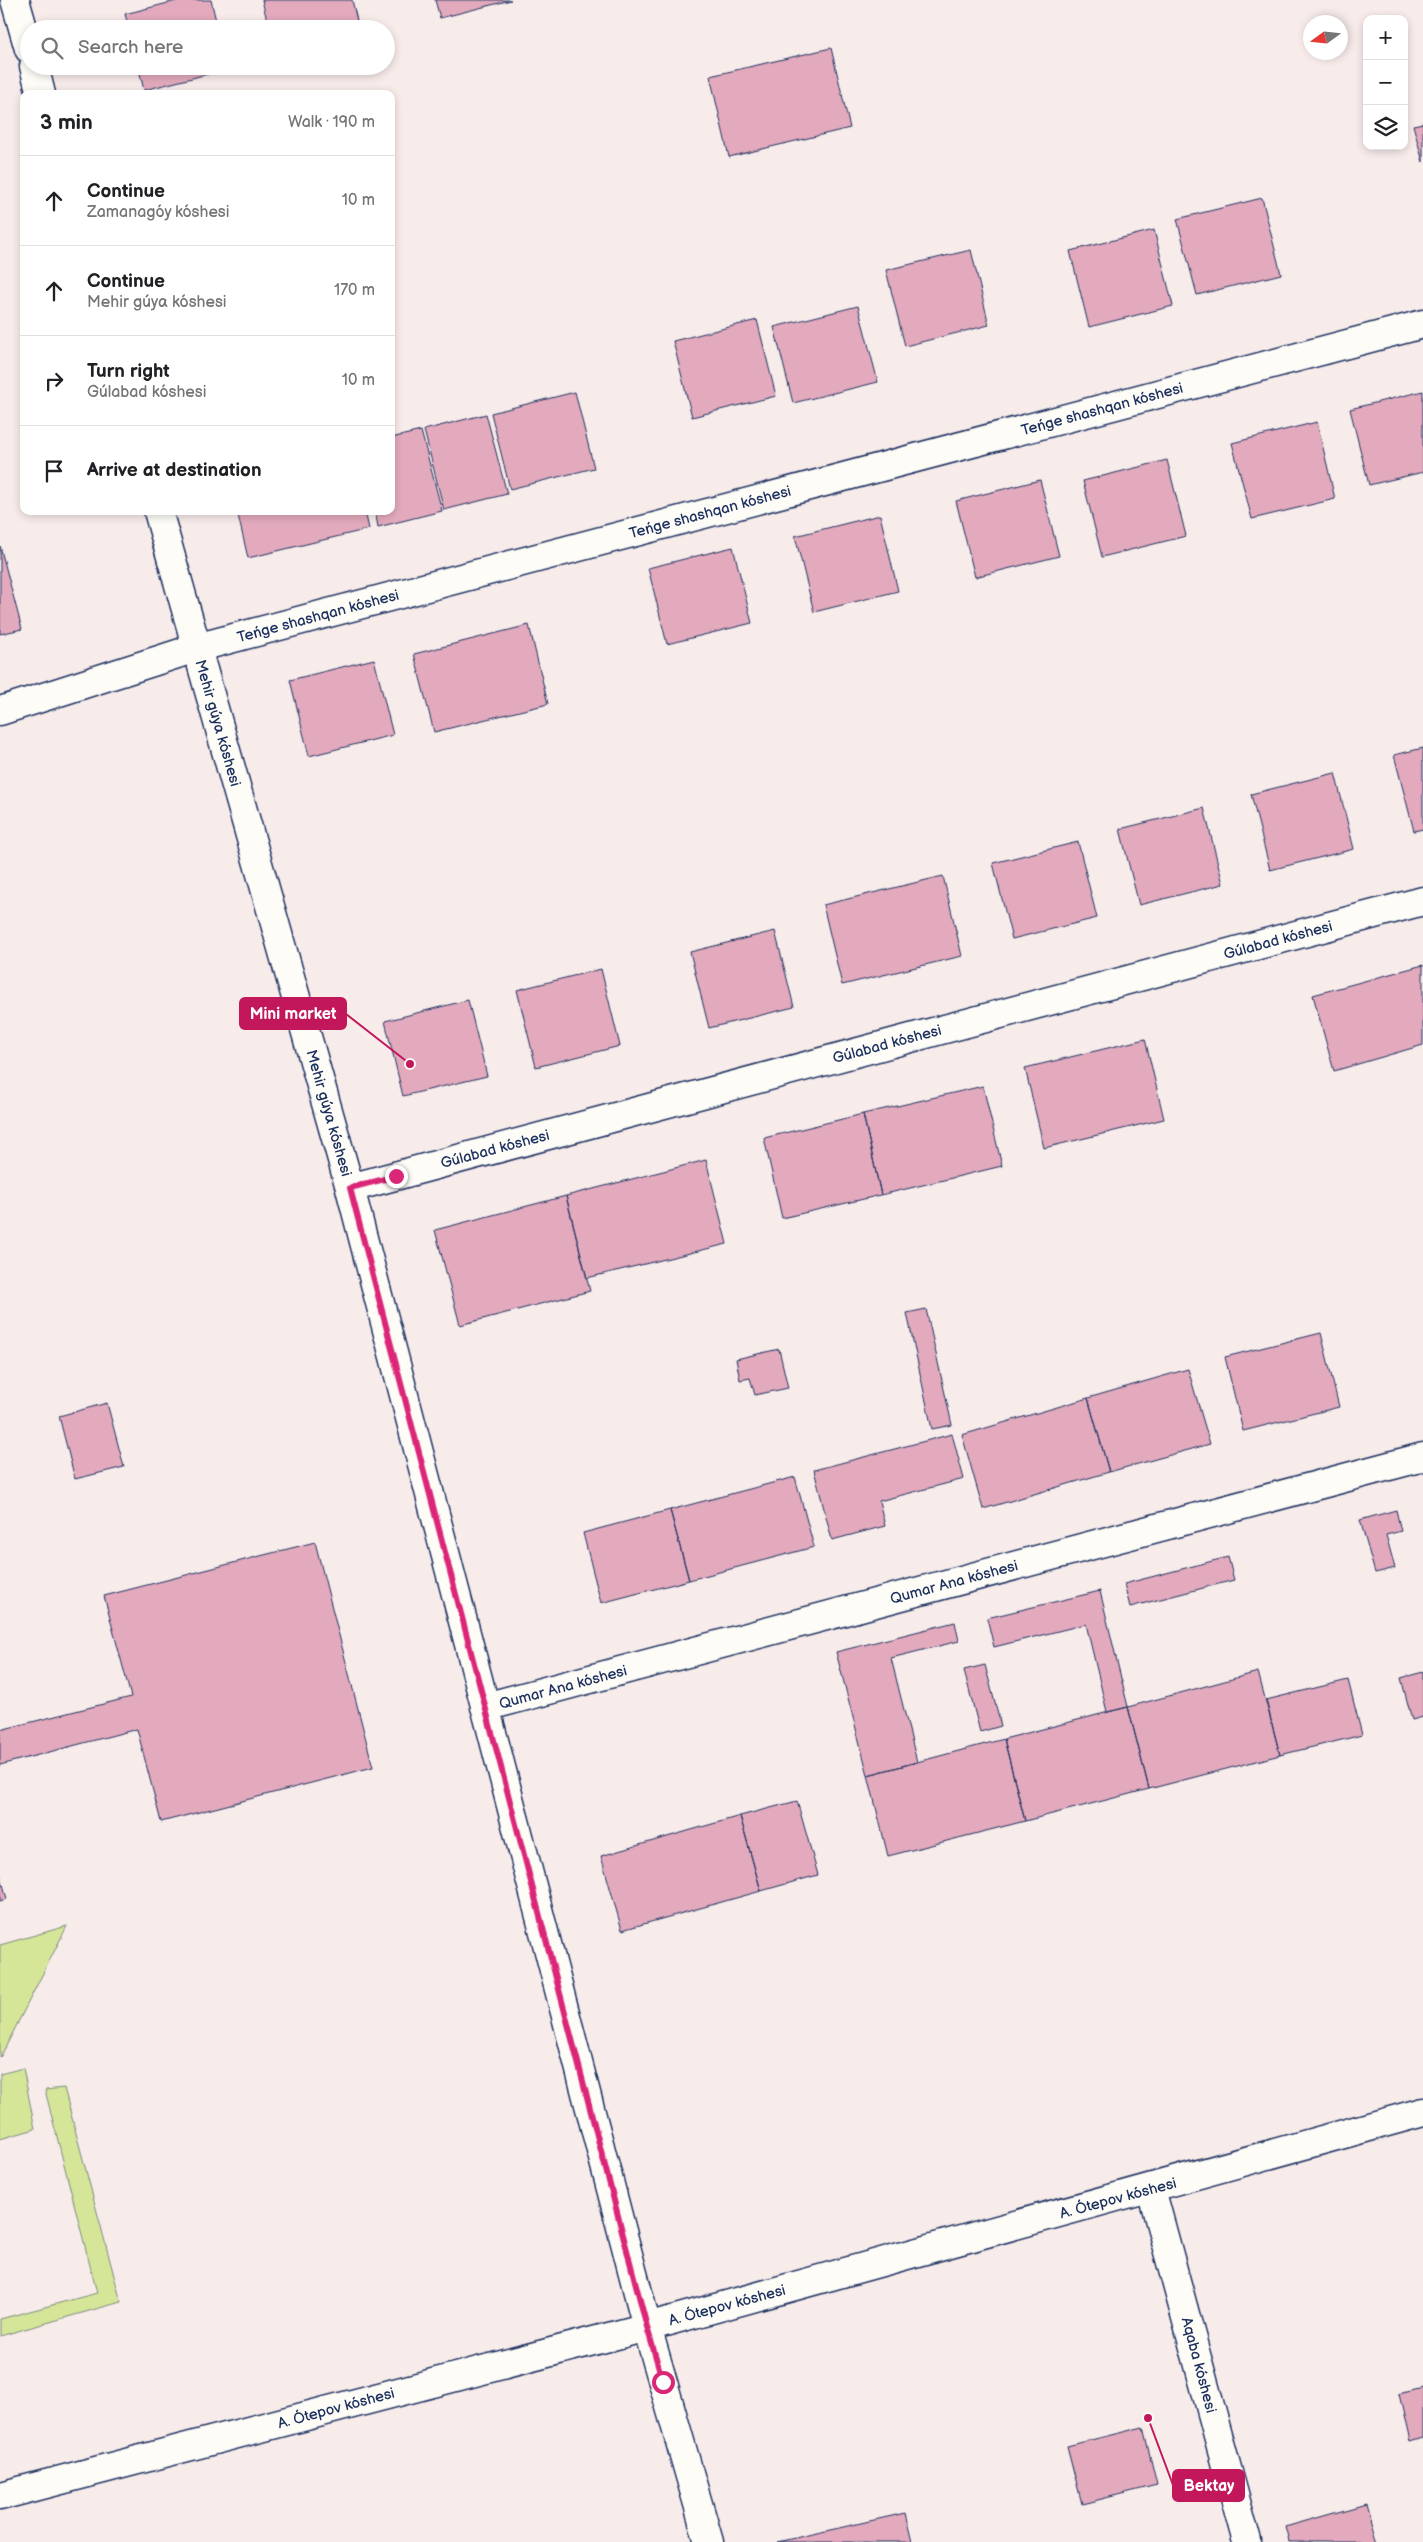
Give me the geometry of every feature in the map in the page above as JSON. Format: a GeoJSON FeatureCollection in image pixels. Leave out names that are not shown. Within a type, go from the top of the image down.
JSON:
{"type":"FeatureCollection","features":[{"type":"Feature","properties":{"kind":"street"},"geometry":{"type":"LineString","coordinates":[[15,0],[21,20]]}},
{"type":"Feature","properties":{"kind":"street"},"geometry":{"type":"LineString","coordinates":[[36,75],[40,90]]}},
{"type":"Feature","properties":{"kind":"street","name":"Teńge shashqan kóshesi"},"geometry":{"type":"LineString","coordinates":[[0,711],[196,648],[1423,324]]}},
{"type":"Feature","properties":{"kind":"street","name":"Mehir gúyа kóshesi"},"geometry":{"type":"LineString","coordinates":[[159,515],[350,1188],[647,2327],[709,2542]]}},
{"type":"Feature","properties":{"kind":"street","name":"Gúlabad kóshesi"},"geometry":{"type":"LineString","coordinates":[[350,1188],[1423,901]]}},
{"type":"Feature","properties":{"kind":"street","name":"Qumar Ana kóshesi"},"geometry":{"type":"LineString","coordinates":[[486,1708],[1423,1457]]}},
{"type":"Feature","properties":{"kind":"street","name":"A. Ótepov kóshesi"},"geometry":{"type":"LineString","coordinates":[[0,2496],[647,2327],[1151,2189],[1423,2112]]}},
{"type":"Feature","properties":{"kind":"street","name":"Aqaba kóshesi"},"geometry":{"type":"LineString","coordinates":[[1151,2189],[1247,2542]]}},
{"type":"Feature","properties":{"kind":"green space"},"geometry":{"type":"Polygon","coordinates":[[[67,1926],[1,2056],[0,2057],[0,1945],[67,1926]]]}},
{"type":"Feature","properties":{"kind":"green space"},"geometry":{"type":"Polygon","coordinates":[[[23,2068],[35,2129],[0,2139],[0,2074],[23,2068]]]}},
{"type":"Feature","properties":{"kind":"green space"},"geometry":{"type":"Polygon","coordinates":[[[64,2088],[121,2302],[0,2336],[0,2319],[97,2293],[45,2090],[64,2088]]]}},
{"type":"Feature","properties":{"kind":"building"},"geometry":{"type":"Polygon","coordinates":[[[180,0],[211,0],[216,20],[127,20],[125,14],[180,0]]]}},
{"type":"Feature","properties":{"kind":"building"},"geometry":{"type":"Polygon","coordinates":[[[262,0],[352,0],[357,20],[267,20],[262,0]]]}},
{"type":"Feature","properties":{"kind":"building"},"geometry":{"type":"Polygon","coordinates":[[[435,0],[511,0],[440,18],[435,0]]]}},
{"type":"Feature","properties":{"kind":"building"},"geometry":{"type":"Polygon","coordinates":[[[831,48],[850,128],[729,157],[710,76],[831,48]]]}},
{"type":"Feature","properties":{"kind":"building"},"geometry":{"type":"Polygon","coordinates":[[[140,75],[204,75],[144,90],[140,75]]]}},
{"type":"Feature","properties":{"kind":"building"},"geometry":{"type":"Polygon","coordinates":[[[1423,123],[1423,162],[1413,125],[1423,123]]]}},
{"type":"Feature","properties":{"kind":"building"},"geometry":{"type":"Polygon","coordinates":[[[1262,198],[1281,274],[1197,295],[1177,219],[1262,198]]]}},
{"type":"Feature","properties":{"kind":"building"},"geometry":{"type":"Polygon","coordinates":[[[1154,230],[1173,306],[1089,327],[1070,251],[1154,230]]]}},
{"type":"Feature","properties":{"kind":"building"},"geometry":{"type":"Polygon","coordinates":[[[971,250],[989,325],[905,346],[886,270],[971,250]]]}},
{"type":"Feature","properties":{"kind":"building"},"geometry":{"type":"Polygon","coordinates":[[[858,306],[878,382],[793,403],[774,327],[858,306]]]}},
{"type":"Feature","properties":{"kind":"building"},"geometry":{"type":"Polygon","coordinates":[[[757,320],[776,396],[692,417],[673,341],[757,320]]]}},
{"type":"Feature","properties":{"kind":"building"},"geometry":{"type":"Polygon","coordinates":[[[1423,391],[1423,472],[1369,485],[1350,409],[1423,391]]]}},
{"type":"Feature","properties":{"kind":"building"},"geometry":{"type":"Polygon","coordinates":[[[575,392],[594,468],[510,489],[491,413],[575,392]]]}},
{"type":"Feature","properties":{"kind":"building"},"geometry":{"type":"Polygon","coordinates":[[[486,414],[507,494],[444,510],[424,430],[486,414]]]}},
{"type":"Feature","properties":{"kind":"building"},"geometry":{"type":"Polygon","coordinates":[[[1317,422],[1335,499],[1252,519],[1232,443],[1317,422]]]}},
{"type":"Feature","properties":{"kind":"building"},"geometry":{"type":"Polygon","coordinates":[[[421,431],[442,511],[378,527],[376,515],[395,515],[395,437],[421,431]]]}},
{"type":"Feature","properties":{"kind":"building"},"geometry":{"type":"Polygon","coordinates":[[[1167,460],[1186,536],[1102,557],[1083,481],[1167,460]]]}},
{"type":"Feature","properties":{"kind":"building"},"geometry":{"type":"Polygon","coordinates":[[[1040,480],[1059,556],[975,577],[956,501],[1040,480]]]}},
{"type":"Feature","properties":{"kind":"building"},"geometry":{"type":"Polygon","coordinates":[[[238,515],[366,515],[369,529],[248,558],[238,515]]]}},
{"type":"Feature","properties":{"kind":"building"},"geometry":{"type":"Polygon","coordinates":[[[880,515],[898,591],[814,612],[795,536],[880,515]]]}},
{"type":"Feature","properties":{"kind":"building"},"geometry":{"type":"Polygon","coordinates":[[[0,546],[22,629],[0,634],[0,546]]]}},
{"type":"Feature","properties":{"kind":"building"},"geometry":{"type":"Polygon","coordinates":[[[733,547],[752,623],[667,644],[648,568],[733,547]]]}},
{"type":"Feature","properties":{"kind":"building"},"geometry":{"type":"Polygon","coordinates":[[[529,625],[548,704],[434,732],[414,654],[529,625]]]}},
{"type":"Feature","properties":{"kind":"building"},"geometry":{"type":"Polygon","coordinates":[[[374,659],[393,735],[309,756],[290,680],[374,659]]]}},
{"type":"Feature","properties":{"kind":"building"},"geometry":{"type":"Polygon","coordinates":[[[1423,748],[1423,829],[1414,831],[1394,755],[1423,748]]]}},
{"type":"Feature","properties":{"kind":"building"},"geometry":{"type":"Polygon","coordinates":[[[1335,773],[1354,849],[1270,870],[1251,794],[1335,773]]]}},
{"type":"Feature","properties":{"kind":"building"},"geometry":{"type":"Polygon","coordinates":[[[1204,808],[1223,884],[1139,905],[1120,829],[1204,808]]]}},
{"type":"Feature","properties":{"kind":"building"},"geometry":{"type":"Polygon","coordinates":[[[1078,842],[1097,918],[1012,939],[993,863],[1078,842]]]}},
{"type":"Feature","properties":{"kind":"building"},"geometry":{"type":"Polygon","coordinates":[[[943,876],[962,956],[842,985],[823,905],[943,876]]]}},
{"type":"Feature","properties":{"kind":"building"},"geometry":{"type":"Polygon","coordinates":[[[775,931],[794,1007],[709,1028],[690,952],[775,931]]]}},
{"type":"Feature","properties":{"kind":"building"},"geometry":{"type":"Polygon","coordinates":[[[1423,965],[1423,1045],[1334,1071],[1313,995],[1423,965]]]}},
{"type":"Feature","properties":{"kind":"building"},"geometry":{"type":"Polygon","coordinates":[[[601,969],[620,1046],[536,1067],[517,990],[601,969]]]}},
{"type":"Feature","properties":{"kind":"building"},"geometry":{"type":"Polygon","coordinates":[[[468,1000],[487,1076],[403,1096],[385,1021],[468,1000]]]}},
{"type":"Feature","properties":{"kind":"building"},"geometry":{"type":"Polygon","coordinates":[[[1145,1039],[1164,1119],[1044,1148],[1025,1068],[1145,1039]]]}},
{"type":"Feature","properties":{"kind":"building"},"geometry":{"type":"Polygon","coordinates":[[[983,1086],[1002,1166],[881,1195],[863,1114],[983,1086]]]}},
{"type":"Feature","properties":{"kind":"building"},"geometry":{"type":"Polygon","coordinates":[[[863,1114],[881,1195],[782,1218],[764,1138],[863,1114]]]}},
{"type":"Feature","properties":{"kind":"building"},"geometry":{"type":"Polygon","coordinates":[[[706,1160],[727,1244],[587,1278],[566,1196],[706,1160]]]}},
{"type":"Feature","properties":{"kind":"building"},"geometry":{"type":"Polygon","coordinates":[[[566,1196],[590,1291],[460,1325],[435,1230],[566,1196]]]}},
{"type":"Feature","properties":{"kind":"building"},"geometry":{"type":"Polygon","coordinates":[[[926,1309],[952,1425],[932,1429],[907,1313],[926,1309]]]}},
{"type":"Feature","properties":{"kind":"building"},"geometry":{"type":"Polygon","coordinates":[[[1321,1333],[1339,1407],[1243,1431],[1225,1357],[1321,1333]]]}},
{"type":"Feature","properties":{"kind":"building"},"geometry":{"type":"Polygon","coordinates":[[[779,1349],[788,1388],[755,1395],[750,1378],[740,1380],[736,1359],[779,1349]]]}},
{"type":"Feature","properties":{"kind":"building"},"geometry":{"type":"Polygon","coordinates":[[[1188,1369],[1210,1444],[1109,1472],[1088,1398],[1188,1369]]]}},
{"type":"Feature","properties":{"kind":"building"},"geometry":{"type":"Polygon","coordinates":[[[1088,1398],[1109,1472],[983,1509],[962,1435],[1088,1398]]]}},
{"type":"Feature","properties":{"kind":"building"},"geometry":{"type":"Polygon","coordinates":[[[107,1403],[124,1467],[75,1479],[59,1416],[107,1403]]]}},
{"type":"Feature","properties":{"kind":"building"},"geometry":{"type":"Polygon","coordinates":[[[952,1434],[964,1479],[879,1501],[885,1526],[832,1540],[814,1470],[952,1434]]]}},
{"type":"Feature","properties":{"kind":"building"},"geometry":{"type":"Polygon","coordinates":[[[795,1477],[814,1547],[689,1580],[670,1510],[795,1477]]]}},
{"type":"Feature","properties":{"kind":"building"},"geometry":{"type":"Polygon","coordinates":[[[670,1510],[689,1580],[601,1603],[583,1533],[670,1510]]]}},
{"type":"Feature","properties":{"kind":"building"},"geometry":{"type":"Polygon","coordinates":[[[1396,1510],[1401,1531],[1386,1535],[1395,1568],[1375,1573],[1360,1520],[1396,1510]]]}},
{"type":"Feature","properties":{"kind":"building"},"geometry":{"type":"Polygon","coordinates":[[[315,1542],[373,1767],[161,1822],[137,1729],[0,1765],[0,1730],[131,1697],[104,1596],[315,1542]]]}},
{"type":"Feature","properties":{"kind":"building"},"geometry":{"type":"Polygon","coordinates":[[[1228,1557],[1234,1580],[1130,1607],[1124,1584],[1228,1557]]]}},
{"type":"Feature","properties":{"kind":"building"},"geometry":{"type":"Polygon","coordinates":[[[1100,1591],[1128,1707],[1107,1712],[1086,1624],[994,1647],[987,1618],[1100,1591]]]}},
{"type":"Feature","properties":{"kind":"building"},"geometry":{"type":"Polygon","coordinates":[[[955,1622],[959,1641],[891,1658],[917,1762],[868,1775],[836,1652],[955,1622]]]}},
{"type":"Feature","properties":{"kind":"building"},"geometry":{"type":"Polygon","coordinates":[[[985,1665],[1001,1726],[980,1732],[964,1670],[985,1665]]]}},
{"type":"Feature","properties":{"kind":"building"},"geometry":{"type":"Polygon","coordinates":[[[1258,1672],[1280,1755],[1149,1789],[1128,1707],[1258,1672]]]}},
{"type":"Feature","properties":{"kind":"building"},"geometry":{"type":"Polygon","coordinates":[[[1423,1672],[1423,1717],[1412,1720],[1401,1678],[1423,1672]]]}},
{"type":"Feature","properties":{"kind":"building"},"geometry":{"type":"Polygon","coordinates":[[[1348,1680],[1362,1735],[1280,1755],[1266,1700],[1348,1680]]]}},
{"type":"Feature","properties":{"kind":"building"},"geometry":{"type":"Polygon","coordinates":[[[1128,1707],[1149,1789],[1025,1821],[1004,1739],[1128,1707]]]}},
{"type":"Feature","properties":{"kind":"building"},"geometry":{"type":"Polygon","coordinates":[[[1004,1739],[1025,1821],[888,1856],[868,1775],[1004,1739]]]}},
{"type":"Feature","properties":{"kind":"building"},"geometry":{"type":"Polygon","coordinates":[[[797,1801],[818,1875],[761,1891],[740,1816],[797,1801]]]}},
{"type":"Feature","properties":{"kind":"building"},"geometry":{"type":"Polygon","coordinates":[[[740,1816],[761,1891],[622,1930],[601,1856],[740,1816]]]}},
{"type":"Feature","properties":{"kind":"building"},"geometry":{"type":"Polygon","coordinates":[[[0,1873],[7,1899],[0,1901],[0,1873]]]}},
{"type":"Feature","properties":{"kind":"building"},"geometry":{"type":"Polygon","coordinates":[[[1423,2388],[1423,2438],[1410,2442],[1399,2394],[1423,2388]]]}},
{"type":"Feature","properties":{"kind":"building"},"geometry":{"type":"Polygon","coordinates":[[[1143,2427],[1157,2485],[1082,2504],[1067,2446],[1143,2427]]]}},
{"type":"Feature","properties":{"kind":"building"},"geometry":{"type":"Polygon","coordinates":[[[1366,2504],[1377,2542],[1289,2542],[1285,2527],[1366,2504]]]}},
{"type":"Feature","properties":{"kind":"building"},"geometry":{"type":"Polygon","coordinates":[[[905,2513],[912,2542],[777,2542],[905,2513]]]}},
{"type":"Feature","properties":{"kind":"place","name":"Mini market"},"geometry":{"type":"Point","coordinates":[410,1064]}},
{"type":"Feature","properties":{"kind":"place","name":"Bektay"},"geometry":{"type":"Point","coordinates":[1148,2418]}},
{"type":"Feature","properties":{"kind":"route"},"geometry":{"type":"LineString","coordinates":[[396,1176],[350,1188],[647,2327],[663,2382]]}}]}
